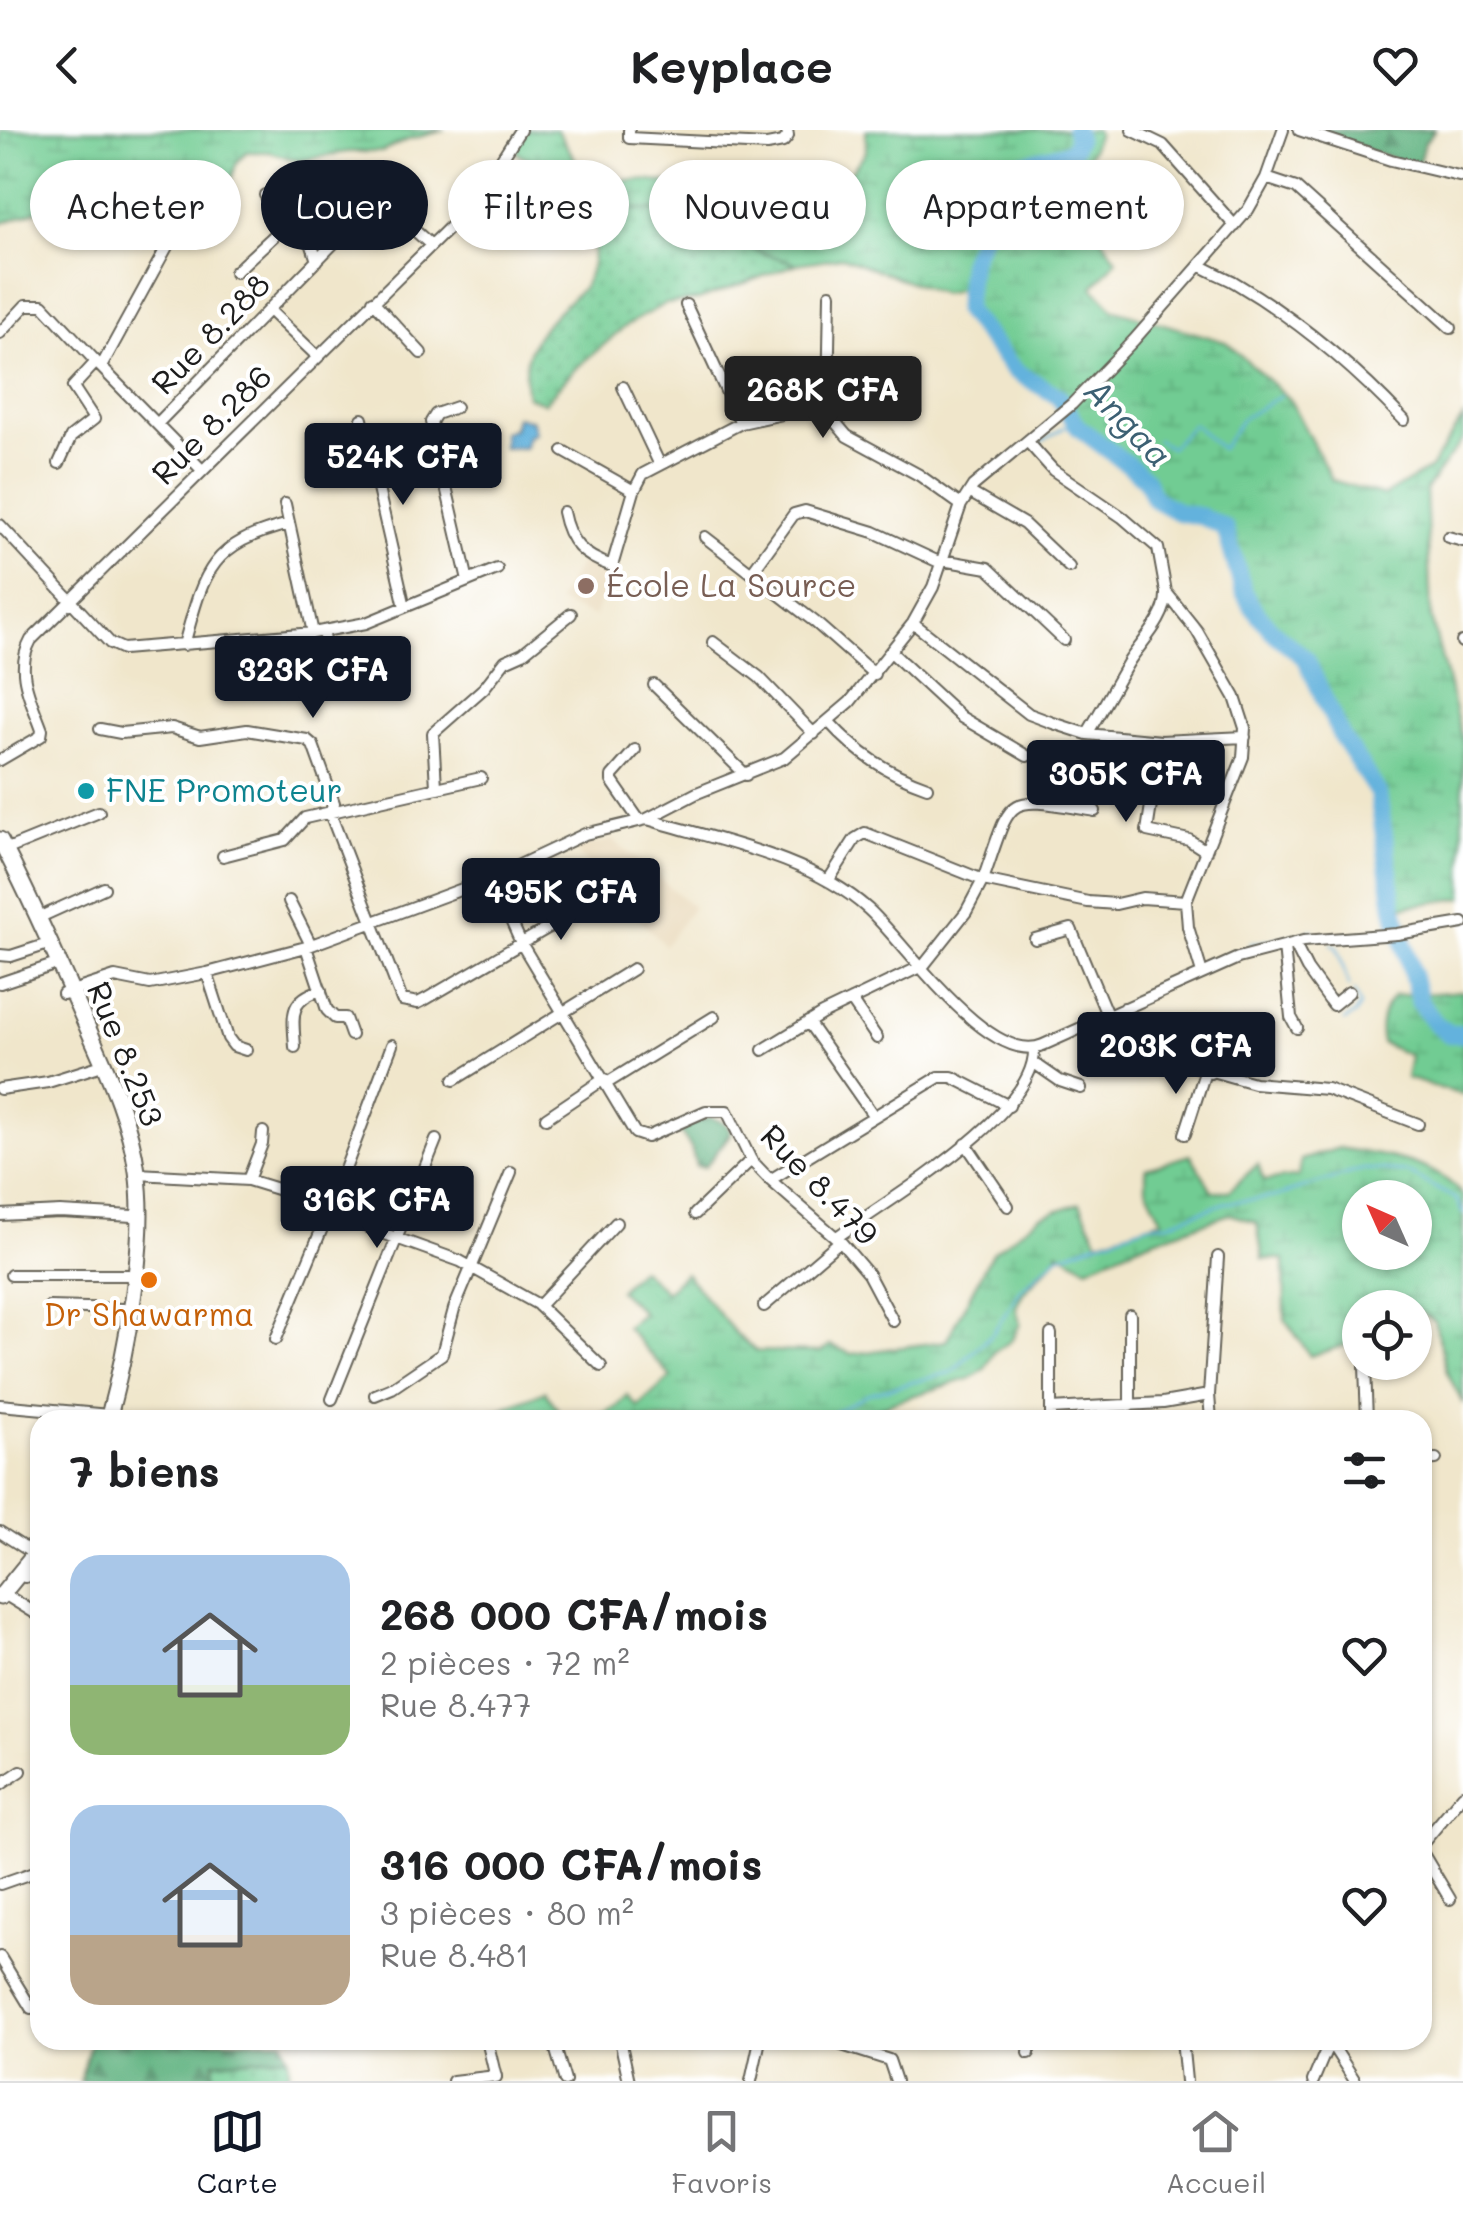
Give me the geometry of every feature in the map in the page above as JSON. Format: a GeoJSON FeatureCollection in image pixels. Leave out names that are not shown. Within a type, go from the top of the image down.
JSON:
{"type":"FeatureCollection","features":[{"type":"Feature","properties":{"kind":"highway","name":"Rue 8.253"},"geometry":{"type":"LineString","coordinates":[[2,858],[38,918],[124,1144],[133,1216],[118,1357],[107,1410]]}},
{"type":"Feature","properties":{"kind":"highway","name":"Rue 8.253"},"geometry":{"type":"LineString","coordinates":[[2,858],[124,1116],[138,1174],[138,1236],[132,1294],[122,1366],[108,1410]]}},
{"type":"Feature","properties":{"kind":"highway"},"geometry":{"type":"LineString","coordinates":[[3,1598],[30,1565]]}},
{"type":"Feature","properties":{"kind":"highway"},"geometry":{"type":"LineString","coordinates":[[3,1598],[30,1577]]}},
{"type":"Feature","properties":{"kind":"street","name":"Rue 8.286"},"geometry":{"type":"LineString","coordinates":[[0,760],[41,736],[22,674],[24,653],[31,640],[478,196],[520,130]]}},
{"type":"Feature","properties":{"kind":"street"},"geometry":{"type":"LineString","coordinates":[[630,130],[630,138],[767,145],[782,142],[788,130]]}},
{"type":"Feature","properties":{"kind":"street"},"geometry":{"type":"LineString","coordinates":[[1132,130],[1163,145],[1235,226]]}},
{"type":"Feature","properties":{"kind":"street"},"geometry":{"type":"LineString","coordinates":[[67,992],[116,978],[150,984],[308,946],[492,878],[585,834],[643,819],[697,792],[784,758],[829,722],[874,674],[912,623],[933,587],[969,492],[986,473],[1068,408],[1235,226],[1266,178],[1283,130]]}},
{"type":"Feature","properties":{"kind":"street"},"geometry":{"type":"LineString","coordinates":[[1299,130],[1391,160],[1463,177]]}},
{"type":"Feature","properties":{"kind":"street"},"geometry":{"type":"LineString","coordinates":[[1266,178],[1296,188],[1452,328]]}},
{"type":"Feature","properties":{"kind":"street","name":"Rue 8.288"},"geometry":{"type":"LineString","coordinates":[[157,424],[380,201],[431,245]]}},
{"type":"Feature","properties":{"kind":"street"},"geometry":{"type":"LineString","coordinates":[[235,272],[261,247]]}},
{"type":"Feature","properties":{"kind":"street"},"geometry":{"type":"LineString","coordinates":[[59,462],[71,437],[94,418],[74,388],[99,365],[165,250]]}},
{"type":"Feature","properties":{"kind":"street"},"geometry":{"type":"LineString","coordinates":[[314,250],[317,261]]}},
{"type":"Feature","properties":{"kind":"street"},"geometry":{"type":"LineString","coordinates":[[1200,265],[1237,284],[1324,344],[1404,420]]}},
{"type":"Feature","properties":{"kind":"street"},"geometry":{"type":"LineString","coordinates":[[830,294],[831,417],[847,436],[919,474],[961,506]]}},
{"type":"Feature","properties":{"kind":"street"},"geometry":{"type":"LineString","coordinates":[[373,301],[421,354]]}},
{"type":"Feature","properties":{"kind":"street"},"geometry":{"type":"LineString","coordinates":[[0,332],[26,305],[43,305],[202,470]]}},
{"type":"Feature","properties":{"kind":"street"},"geometry":{"type":"LineString","coordinates":[[686,305],[742,423]]}},
{"type":"Feature","properties":{"kind":"street"},"geometry":{"type":"LineString","coordinates":[[269,310],[317,356]]}},
{"type":"Feature","properties":{"kind":"street"},"geometry":{"type":"LineString","coordinates":[[623,387],[659,464]]}},
{"type":"Feature","properties":{"kind":"street"},"geometry":{"type":"LineString","coordinates":[[563,512],[569,538],[610,567],[643,474],[742,423],[828,404]]}},
{"type":"Feature","properties":{"kind":"street"},"geometry":{"type":"LineString","coordinates":[[456,407],[436,414],[431,422],[468,581]]}},
{"type":"Feature","properties":{"kind":"street"},"geometry":{"type":"LineString","coordinates":[[362,419],[406,607]]}},
{"type":"Feature","properties":{"kind":"street"},"geometry":{"type":"LineString","coordinates":[[1028,442],[1052,470],[1122,517],[1158,548],[1167,600],[1087,734]]}},
{"type":"Feature","properties":{"kind":"street"},"geometry":{"type":"LineString","coordinates":[[564,451],[634,491]]}},
{"type":"Feature","properties":{"kind":"street"},"geometry":{"type":"LineString","coordinates":[[969,492],[1024,524],[1069,567]]}},
{"type":"Feature","properties":{"kind":"street"},"geometry":{"type":"LineString","coordinates":[[285,504],[326,663]]}},
{"type":"Feature","properties":{"kind":"street"},"geometry":{"type":"LineString","coordinates":[[752,572],[794,514],[805,511],[874,532],[942,561],[988,568],[1064,640]]}},
{"type":"Feature","properties":{"kind":"street"},"geometry":{"type":"LineString","coordinates":[[184,646],[198,593],[212,567],[234,542],[289,524]]}},
{"type":"Feature","properties":{"kind":"street"},"geometry":{"type":"LineString","coordinates":[[0,526],[117,649],[184,646],[366,623],[496,569]]}},
{"type":"Feature","properties":{"kind":"street"},"geometry":{"type":"LineString","coordinates":[[705,537],[874,674]]}},
{"type":"Feature","properties":{"kind":"street"},"geometry":{"type":"LineString","coordinates":[[1448,537],[1463,541]]}},
{"type":"Feature","properties":{"kind":"street"},"geometry":{"type":"LineString","coordinates":[[1166,592],[1197,631],[1235,698],[1245,737],[1243,757],[1186,902],[1188,927],[1202,973]]}},
{"type":"Feature","properties":{"kind":"street"},"geometry":{"type":"LineString","coordinates":[[436,787],[433,733],[484,688],[505,661],[523,653],[572,614]]}},
{"type":"Feature","properties":{"kind":"street"},"geometry":{"type":"LineString","coordinates":[[912,623],[1029,714],[1087,734],[1161,741],[1245,737]]}},
{"type":"Feature","properties":{"kind":"street"},"geometry":{"type":"LineString","coordinates":[[713,642],[758,678],[814,734]]}},
{"type":"Feature","properties":{"kind":"street"},"geometry":{"type":"LineString","coordinates":[[891,652],[961,717],[1027,756]]}},
{"type":"Feature","properties":{"kind":"street"},"geometry":{"type":"LineString","coordinates":[[654,684],[746,775]]}},
{"type":"Feature","properties":{"kind":"street"},"geometry":{"type":"LineString","coordinates":[[829,722],[850,746],[884,769],[927,787]]}},
{"type":"Feature","properties":{"kind":"street"},"geometry":{"type":"LineString","coordinates":[[100,729],[121,733],[172,728],[192,737],[247,730],[307,740],[313,745],[334,803],[330,813],[402,1000],[426,1000],[582,908]]}},
{"type":"Feature","properties":{"kind":"street"},"geometry":{"type":"LineString","coordinates":[[1161,741],[1147,831],[1189,840],[1206,851]]}},
{"type":"Feature","properties":{"kind":"street"},"geometry":{"type":"LineString","coordinates":[[635,750],[612,781],[643,819],[782,861],[828,881],[868,909],[918,969],[953,1002],[1012,1046],[1034,1049],[1202,973],[1289,944],[1397,934],[1463,923]]}},
{"type":"Feature","properties":{"kind":"street"},"geometry":{"type":"LineString","coordinates":[[223,856],[285,840],[305,818],[481,778]]}},
{"type":"Feature","properties":{"kind":"street"},"geometry":{"type":"LineString","coordinates":[[763,1050],[808,1022],[933,958],[966,912],[983,880],[1006,813],[1018,803],[1095,811]]}},
{"type":"Feature","properties":{"kind":"street"},"geometry":{"type":"LineString","coordinates":[[2,858],[99,812]]}},
{"type":"Feature","properties":{"kind":"street"},"geometry":{"type":"LineString","coordinates":[[828,881],[855,840],[865,833],[983,880],[1088,902],[1116,904],[1142,898],[1186,902]]}},
{"type":"Feature","properties":{"kind":"street","name":"Rue 8.479"},"geometry":{"type":"LineString","coordinates":[[492,878],[521,943],[640,1138],[706,1111],[723,1110],[730,1115],[752,1160],[839,1239],[868,1274],[893,1321]]}},
{"type":"Feature","properties":{"kind":"street"},"geometry":{"type":"LineString","coordinates":[[38,918],[104,888]]}},
{"type":"Feature","properties":{"kind":"street"},"geometry":{"type":"LineString","coordinates":[[289,901],[331,1016],[345,1018],[352,1036]]}},
{"type":"Feature","properties":{"kind":"street"},"geometry":{"type":"LineString","coordinates":[[1036,939],[1071,929],[1106,1015]]}},
{"type":"Feature","properties":{"kind":"street"},"geometry":{"type":"LineString","coordinates":[[1289,944],[1333,1005],[1349,992]]}},
{"type":"Feature","properties":{"kind":"street"},"geometry":{"type":"LineString","coordinates":[[1289,944],[1290,1017],[1297,1028]]}},
{"type":"Feature","properties":{"kind":"street"},"geometry":{"type":"LineString","coordinates":[[0,955],[10,956],[42,946]]}},
{"type":"Feature","properties":{"kind":"street"},"geometry":{"type":"LineString","coordinates":[[0,983],[51,966]]}},
{"type":"Feature","properties":{"kind":"street"},"geometry":{"type":"LineString","coordinates":[[454,1080],[633,969]]}},
{"type":"Feature","properties":{"kind":"street"},"geometry":{"type":"LineString","coordinates":[[207,973],[228,1038],[234,1046],[246,1050]]}},
{"type":"Feature","properties":{"kind":"street"},"geometry":{"type":"LineString","coordinates":[[295,1048],[297,1002],[302,996],[321,990]]}},
{"type":"Feature","properties":{"kind":"street"},"geometry":{"type":"LineString","coordinates":[[851,1000],[877,1038]]}},
{"type":"Feature","properties":{"kind":"street"},"geometry":{"type":"LineString","coordinates":[[1124,1008],[1148,1048],[1207,1072],[1254,1084],[1327,1089],[1418,1124]]}},
{"type":"Feature","properties":{"kind":"street"},"geometry":{"type":"LineString","coordinates":[[546,1118],[714,1017]]}},
{"type":"Feature","properties":{"kind":"street"},"geometry":{"type":"LineString","coordinates":[[808,1022],[874,1115]]}},
{"type":"Feature","properties":{"kind":"street"},"geometry":{"type":"LineString","coordinates":[[1185,1134],[1207,1072],[1224,1039]]}},
{"type":"Feature","properties":{"kind":"street"},"geometry":{"type":"LineString","coordinates":[[276,1339],[392,1045]]}},
{"type":"Feature","properties":{"kind":"street"},"geometry":{"type":"LineString","coordinates":[[764,1306],[839,1239],[966,1144],[1008,1106],[1034,1063],[1034,1049]]}},
{"type":"Feature","properties":{"kind":"street"},"geometry":{"type":"LineString","coordinates":[[1034,1063],[1060,1081],[1081,1088]]}},
{"type":"Feature","properties":{"kind":"street"},"geometry":{"type":"LineString","coordinates":[[0,1089],[48,1082],[96,1067]]}},
{"type":"Feature","properties":{"kind":"street"},"geometry":{"type":"LineString","coordinates":[[770,1180],[874,1115],[946,1076],[1008,1106]]}},
{"type":"Feature","properties":{"kind":"street"},"geometry":{"type":"LineString","coordinates":[[248,1180],[263,1132]]}},
{"type":"Feature","properties":{"kind":"street"},"geometry":{"type":"LineString","coordinates":[[332,1399],[436,1140]]}},
{"type":"Feature","properties":{"kind":"street"},"geometry":{"type":"LineString","coordinates":[[966,1144],[1008,1206]]}},
{"type":"Feature","properties":{"kind":"street"},"geometry":{"type":"LineString","coordinates":[[696,1214],[752,1160]]}},
{"type":"Feature","properties":{"kind":"street"},"geometry":{"type":"LineString","coordinates":[[375,1395],[440,1358],[511,1172]]}},
{"type":"Feature","properties":{"kind":"street"},"geometry":{"type":"LineString","coordinates":[[138,1174],[248,1180],[472,1266],[539,1306],[601,1366]]}},
{"type":"Feature","properties":{"kind":"street"},"geometry":{"type":"LineString","coordinates":[[0,1215],[60,1212],[133,1216]]}},
{"type":"Feature","properties":{"kind":"street"},"geometry":{"type":"LineString","coordinates":[[539,1306],[616,1223]]}},
{"type":"Feature","properties":{"kind":"street"},"geometry":{"type":"LineString","coordinates":[[1210,1410],[1218,1257]]}},
{"type":"Feature","properties":{"kind":"street"},"geometry":{"type":"LineString","coordinates":[[12,1275],[128,1275]]}},
{"type":"Feature","properties":{"kind":"street"},"geometry":{"type":"LineString","coordinates":[[49,1307],[124,1309]]}},
{"type":"Feature","properties":{"kind":"street"},"geometry":{"type":"LineString","coordinates":[[1130,1315],[1130,1406]]}},
{"type":"Feature","properties":{"kind":"street"},"geometry":{"type":"LineString","coordinates":[[1051,1334],[1051,1410]]}},
{"type":"Feature","properties":{"kind":"street"},"geometry":{"type":"LineString","coordinates":[[1366,1380],[1367,1410]]}},
{"type":"Feature","properties":{"kind":"street"},"geometry":{"type":"LineString","coordinates":[[1095,1410],[1209,1395]]}},
{"type":"Feature","properties":{"kind":"street"},"geometry":{"type":"LineString","coordinates":[[0,1405],[44,1410]]}},
{"type":"Feature","properties":{"kind":"street"},"geometry":{"type":"LineString","coordinates":[[1432,1459],[1436,1459]]}},
{"type":"Feature","properties":{"kind":"street"},"geometry":{"type":"LineString","coordinates":[[0,1532],[30,1549]]}},
{"type":"Feature","properties":{"kind":"street"},"geometry":{"type":"LineString","coordinates":[[3,1598],[30,1611]]}},
{"type":"Feature","properties":{"kind":"street"},"geometry":{"type":"LineString","coordinates":[[0,1785],[21,1771]]}},
{"type":"Feature","properties":{"kind":"street"},"geometry":{"type":"LineString","coordinates":[[1432,1832],[1462,1797]]}},
{"type":"Feature","properties":{"kind":"street"},"geometry":{"type":"LineString","coordinates":[[1432,1869],[1450,1899]]}},
{"type":"Feature","properties":{"kind":"street"},"geometry":{"type":"LineString","coordinates":[[0,1884],[30,1874]]}},
{"type":"Feature","properties":{"kind":"street"},"geometry":{"type":"LineString","coordinates":[[0,1957],[30,2006]]}},
{"type":"Feature","properties":{"kind":"street"},"geometry":{"type":"LineString","coordinates":[[453,2081],[496,2078],[489,2050]]}},
{"type":"Feature","properties":{"kind":"street"},"geometry":{"type":"LineString","coordinates":[[556,2050],[565,2081]]}},
{"type":"Feature","properties":{"kind":"street"},"geometry":{"type":"LineString","coordinates":[[622,2050],[629,2081]]}},
{"type":"Feature","properties":{"kind":"street"},"geometry":{"type":"LineString","coordinates":[[750,2081],[758,2050]]}},
{"type":"Feature","properties":{"kind":"street"},"geometry":{"type":"LineString","coordinates":[[858,2050],[889,2060],[896,2081]]}},
{"type":"Feature","properties":{"kind":"street"},"geometry":{"type":"LineString","coordinates":[[1028,2054],[1029,2050]]}},
{"type":"Feature","properties":{"kind":"street"},"geometry":{"type":"LineString","coordinates":[[1183,2050],[1186,2081]]}},
{"type":"Feature","properties":{"kind":"street"},"geometry":{"type":"LineString","coordinates":[[1314,2081],[1326,2050]]}},
{"type":"Feature","properties":{"kind":"street"},"geometry":{"type":"LineString","coordinates":[[1335,2050],[1356,2081]]}},
{"type":"Feature","properties":{"kind":"shaded area","name":"École La Source"},"geometry":{"type":"Polygon","coordinates":[[[585,556],[610,572],[594,617],[557,602],[585,556]]]}},
{"type":"Feature","properties":{"kind":"shaded area"},"geometry":{"type":"Polygon","coordinates":[[[613,840],[693,907],[665,946],[572,848],[613,840]]]}},
{"type":"Feature","properties":{"kind":"green space"},"geometry":{"type":"Polygon","coordinates":[[[0,130],[445,130],[407,140],[382,152],[348,152],[304,160],[270,152],[246,152],[239,160],[30,160],[30,213],[0,224],[0,130]]]}},
{"type":"Feature","properties":{"kind":"green space"},"geometry":{"type":"Polygon","coordinates":[[[527,130],[557,130],[576,160],[532,160],[518,154],[516,146],[527,130]]]}},
{"type":"Feature","properties":{"kind":"green space"},"geometry":{"type":"Polygon","coordinates":[[[866,130],[1096,130],[1098,134],[1087,160],[886,160],[886,250],[1110,250],[1117,260],[1093,287],[1115,310],[1226,342],[1290,400],[1332,480],[1384,496],[1430,468],[1463,418],[1463,439],[1426,489],[1431,617],[1463,741],[1463,898],[1394,908],[1377,793],[1341,736],[1306,659],[1271,630],[1251,605],[1225,528],[1154,499],[1146,481],[1134,469],[1079,428],[1058,396],[1015,371],[965,310],[966,287],[942,294],[842,257],[797,264],[754,250],[866,250],[866,160],[860,160],[866,152],[866,130]]]}},
{"type":"Feature","properties":{"kind":"green space"},"geometry":{"type":"Polygon","coordinates":[[[1306,130],[1435,130],[1424,143],[1418,167],[1306,130]]]}},
{"type":"Feature","properties":{"kind":"green space"},"geometry":{"type":"Polygon","coordinates":[[[629,180],[649,180],[649,210],[629,208],[629,180]]]}},
{"type":"Feature","properties":{"kind":"green space"},"geometry":{"type":"Polygon","coordinates":[[[629,208],[649,210],[649,250],[754,250],[797,264],[698,300],[665,304],[627,325],[574,370],[544,403],[527,396],[527,357],[544,327],[580,291],[593,250],[629,250],[629,208]]]}},
{"type":"Feature","properties":{"kind":"green space"},"geometry":{"type":"Polygon","coordinates":[[[1463,991],[1463,1095],[1406,1078],[1410,1056],[1382,1043],[1380,1030],[1386,1006],[1394,996],[1463,991]]]}},
{"type":"Feature","properties":{"kind":"green space"},"geometry":{"type":"Polygon","coordinates":[[[710,1117],[727,1124],[731,1133],[705,1167],[696,1166],[691,1148],[677,1128],[710,1117]]]}},
{"type":"Feature","properties":{"kind":"green space"},"geometry":{"type":"Polygon","coordinates":[[[1339,1148],[1424,1167],[1463,1197],[1463,1404],[1447,1372],[1432,1320],[1432,1290],[1342,1290],[1342,1346],[1310,1356],[1285,1319],[1284,1259],[1263,1259],[1257,1223],[1230,1214],[1087,1267],[1058,1251],[1058,1256],[1023,1293],[1016,1307],[1020,1324],[1011,1341],[994,1352],[985,1369],[971,1378],[876,1410],[610,1410],[627,1395],[638,1407],[671,1377],[626,1327],[643,1313],[619,1290],[640,1268],[666,1292],[685,1273],[736,1334],[756,1351],[821,1352],[830,1345],[852,1354],[946,1341],[992,1253],[1040,1216],[1080,1203],[1098,1241],[1162,1220],[1146,1188],[1146,1168],[1191,1155],[1212,1191],[1229,1191],[1258,1164],[1264,1181],[1299,1176],[1301,1160],[1339,1148]]]}},
{"type":"Feature","properties":{"kind":"green space"},"geometry":{"type":"Polygon","coordinates":[[[545,1391],[558,1410],[500,1410],[545,1391]]]}},
{"type":"Feature","properties":{"kind":"green space"},"geometry":{"type":"Polygon","coordinates":[[[88,2050],[286,2050],[288,2056],[214,2062],[214,2081],[80,2081],[88,2050]]]}},
{"type":"Feature","properties":{"kind":"green space"},"geometry":{"type":"Polygon","coordinates":[[[288,2056],[290,2081],[214,2081],[213,2062],[288,2056]]]}},
{"type":"Feature","properties":{"kind":"water"},"geometry":{"type":"Polygon","coordinates":[[[516,417],[532,420],[535,433],[528,436],[525,448],[503,448],[503,432],[513,429],[516,417]]]}},
{"type":"Feature","properties":{"kind":"waterway","name":"Angaa"},"geometry":{"type":"LineString","coordinates":[[1075,130],[1077,139],[1072,151],[1015,166],[999,184],[970,262],[965,310],[1015,371],[1058,396],[1079,428],[1146,480],[1154,499],[1225,528],[1251,605],[1271,630],[1306,659],[1341,736],[1378,793],[1394,908],[1420,1003],[1449,1034],[1463,1034]]}},
{"type":"Feature","properties":{"kind":"waterway"},"geometry":{"type":"LineString","coordinates":[[1157,440],[1170,448],[1193,424],[1221,449],[1242,419],[1281,395]]}},
{"type":"Feature","properties":{"kind":"waterway"},"geometry":{"type":"LineString","coordinates":[[1039,443],[1075,421]]}},
{"type":"Feature","properties":{"kind":"waterway"},"geometry":{"type":"LineString","coordinates":[[1250,944],[1306,934],[1312,929]]}},
{"type":"Feature","properties":{"kind":"waterway"},"geometry":{"type":"LineString","coordinates":[[1332,944],[1337,948],[1349,986]]}},
{"type":"Feature","properties":{"kind":"waterway"},"geometry":{"type":"LineString","coordinates":[[1344,1021],[1360,1006],[1354,992]]}},
{"type":"Feature","properties":{"kind":"waterway"},"geometry":{"type":"LineString","coordinates":[[839,1410],[867,1394],[952,1372],[993,1333],[1021,1289],[1058,1256],[1147,1225],[1168,1223],[1224,1203],[1274,1197],[1364,1169],[1406,1172],[1456,1199],[1463,1214]]}},
{"type":"Feature","properties":{"kind":"place","name":"École La Source"},"geometry":{"type":"Point","coordinates":[586,586]}},
{"type":"Feature","properties":{"kind":"place","name":"FNE Promoteur"},"geometry":{"type":"Point","coordinates":[86,791]}},
{"type":"Feature","properties":{"kind":"place","name":"Dr Shawarma"},"geometry":{"type":"Point","coordinates":[149,1280]}}]}
